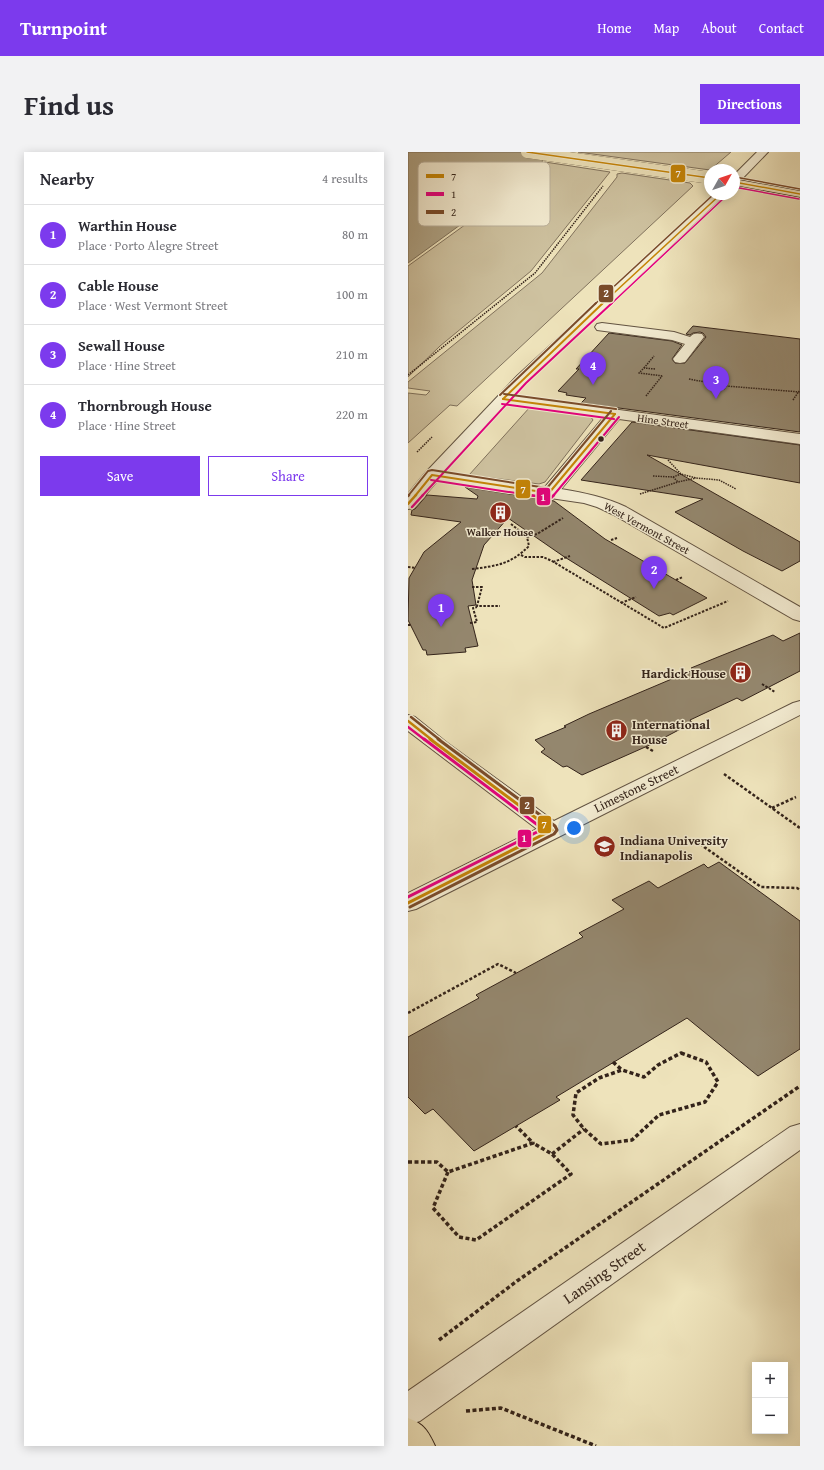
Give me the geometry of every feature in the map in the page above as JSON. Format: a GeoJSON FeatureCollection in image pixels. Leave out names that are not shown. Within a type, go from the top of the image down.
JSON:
{"type":"FeatureCollection","features":[{"type":"Feature","properties":{"kind":"main road"},"geometry":{"type":"LineString","coordinates":[[527,152],[704,178]]}},
{"type":"Feature","properties":{"kind":"main road"},"geometry":{"type":"LineString","coordinates":[[740,182],[800,194]]}},
{"type":"Feature","properties":{"kind":"main road"},"geometry":{"type":"LineString","coordinates":[[408,1433],[418,1446]]}},
{"type":"Feature","properties":{"kind":"street"},"geometry":{"type":"LineString","coordinates":[[740,175],[763,152]]}},
{"type":"Feature","properties":{"kind":"street"},"geometry":{"type":"LineString","coordinates":[[408,504],[503,399],[582,322],[714,200]]}},
{"type":"Feature","properties":{"kind":"street"},"geometry":{"type":"LineString","coordinates":[[602,326],[695,339],[680,360]]}},
{"type":"Feature","properties":{"kind":"street","name":"Hine Street"},"geometry":{"type":"LineString","coordinates":[[503,399],[800,439]]}},
{"type":"Feature","properties":{"kind":"street"},"geometry":{"type":"LineString","coordinates":[[549,493],[615,414]]}},
{"type":"Feature","properties":{"kind":"street","name":"West Vermont Street"},"geometry":{"type":"LineString","coordinates":[[432,476],[585,498],[602,503],[620,511],[800,615]]}},
{"type":"Feature","properties":{"kind":"street","name":"Limestone Street"},"geometry":{"type":"LineString","coordinates":[[408,902],[800,707]]}},
{"type":"Feature","properties":{"kind":"street"},"geometry":{"type":"LineString","coordinates":[[408,721],[439,746],[552,830]]}},
{"type":"Feature","properties":{"kind":"street","name":"Lansing Street"},"geometry":{"type":"LineString","coordinates":[[408,1410],[800,1135]]}},
{"type":"Feature","properties":{"kind":"path"},"geometry":{"type":"LineString","coordinates":[[408,375],[535,273],[603,186]]}},
{"type":"Feature","properties":{"kind":"path"},"geometry":{"type":"LineString","coordinates":[[654,355],[639,373],[669,377]]}},
{"type":"Feature","properties":{"kind":"path"},"geometry":{"type":"LineString","coordinates":[[644,368],[655,369]]}},
{"type":"Feature","properties":{"kind":"path"},"geometry":{"type":"LineString","coordinates":[[684,378],[726,386],[799,391],[793,400]]}},
{"type":"Feature","properties":{"kind":"path"},"geometry":{"type":"LineString","coordinates":[[668,460],[681,474]]}},
{"type":"Feature","properties":{"kind":"path"},"geometry":{"type":"LineString","coordinates":[[653,476],[673,476],[681,474],[696,478],[719,480],[736,489]]}},
{"type":"Feature","properties":{"kind":"path"},"geometry":{"type":"LineString","coordinates":[[673,476],[678,482],[696,478]]}},
{"type":"Feature","properties":{"kind":"path"},"geometry":{"type":"LineString","coordinates":[[527,537],[537,534],[575,511],[585,498]]}},
{"type":"Feature","properties":{"kind":"path"},"geometry":{"type":"LineString","coordinates":[[472,569],[496,566],[517,559],[529,546],[527,537],[511,524]]}},
{"type":"Feature","properties":{"kind":"path"},"geometry":{"type":"LineString","coordinates":[[521,555],[525,557],[543,556],[664,628],[734,599]]}},
{"type":"Feature","properties":{"kind":"path"},"geometry":{"type":"LineString","coordinates":[[553,562],[570,556]]}},
{"type":"Feature","properties":{"kind":"path"},"geometry":{"type":"LineString","coordinates":[[408,567],[416,568]]}},
{"type":"Feature","properties":{"kind":"path"},"geometry":{"type":"LineString","coordinates":[[472,587],[482,587],[477,606]]}},
{"type":"Feature","properties":{"kind":"path"},"geometry":{"type":"LineString","coordinates":[[621,603],[636,597]]}},
{"type":"Feature","properties":{"kind":"path"},"geometry":{"type":"LineString","coordinates":[[470,623],[477,622],[473,608],[478,608],[477,606],[500,606]]}},
{"type":"Feature","properties":{"kind":"path"},"geometry":{"type":"LineString","coordinates":[[762,684],[776,692]]}},
{"type":"Feature","properties":{"kind":"path"},"geometry":{"type":"LineString","coordinates":[[646,747],[653,751]]}},
{"type":"Feature","properties":{"kind":"path"},"geometry":{"type":"LineString","coordinates":[[722,773],[800,828]]}},
{"type":"Feature","properties":{"kind":"path"},"geometry":{"type":"LineString","coordinates":[[772,808],[796,797]]}},
{"type":"Feature","properties":{"kind":"path"},"geometry":{"type":"LineString","coordinates":[[700,844],[761,887],[797,888],[800,890]]}},
{"type":"Feature","properties":{"kind":"path"},"geometry":{"type":"LineString","coordinates":[[408,1013],[498,964],[516,973]]}},
{"type":"Feature","properties":{"kind":"path"},"geometry":{"type":"LineString","coordinates":[[612,1062],[622,1070],[644,1077],[658,1065],[681,1053],[706,1062],[718,1082],[705,1102],[659,1115],[632,1140],[602,1144],[584,1129],[573,1115],[576,1093],[599,1078],[622,1070]]}},
{"type":"Feature","properties":{"kind":"path"},"geometry":{"type":"LineString","coordinates":[[439,1340],[517,1281],[800,1086]]}},
{"type":"Feature","properties":{"kind":"path"},"geometry":{"type":"LineString","coordinates":[[516,1126],[533,1143],[552,1154],[571,1174],[476,1240],[459,1237],[433,1208],[448,1172],[533,1143]]}},
{"type":"Feature","properties":{"kind":"path"},"geometry":{"type":"LineString","coordinates":[[552,1154],[584,1129]]}},
{"type":"Feature","properties":{"kind":"path"},"geometry":{"type":"LineString","coordinates":[[408,1162],[437,1162],[448,1172]]}},
{"type":"Feature","properties":{"kind":"path"},"geometry":{"type":"LineString","coordinates":[[501,1408],[596,1446]]}},
{"type":"Feature","properties":{"kind":"shaded area"},"geometry":{"type":"Polygon","coordinates":[[[408,152],[544,152],[542,162],[418,162],[418,226],[459,226],[408,263],[408,152]]]}},
{"type":"Feature","properties":{"kind":"shaded area"},"geometry":{"type":"Polygon","coordinates":[[[578,152],[731,152],[717,164],[704,164],[704,169],[578,152]]]}},
{"type":"Feature","properties":{"kind":"shaded area"},"geometry":{"type":"Polygon","coordinates":[[[550,163],[610,172],[531,271],[440,346],[408,377],[408,266],[463,226],[550,226],[550,163]]]}},
{"type":"Feature","properties":{"kind":"shaded area"},"geometry":{"type":"Polygon","coordinates":[[[622,173],[690,183],[693,186],[457,406],[450,405],[408,443],[408,393],[426,395],[430,391],[408,388],[408,382],[542,273],[617,177],[617,174],[622,173]]]}},
{"type":"Feature","properties":{"kind":"shaded area"},"geometry":{"type":"Polygon","coordinates":[[[530,407],[591,417],[593,420],[545,482],[539,484],[469,475],[530,407]]]}},
{"type":"Feature","properties":{"kind":"building"},"geometry":{"type":"Polygon","coordinates":[[[693,326],[800,339],[800,432],[581,403],[586,398],[566,395],[567,393],[558,391],[579,369],[576,369],[609,333],[672,341],[682,345],[672,359],[675,363],[685,363],[706,337],[700,332],[690,335],[686,334],[693,326]]]}},
{"type":"Feature","properties":{"kind":"building"},"geometry":{"type":"Polygon","coordinates":[[[632,422],[800,445],[800,483],[647,455],[800,542],[800,561],[782,571],[743,551],[675,512],[703,499],[581,480],[632,422]]]}},
{"type":"Feature","properties":{"kind":"building"},"geometry":{"type":"Polygon","coordinates":[[[465,487],[554,501],[605,539],[707,598],[673,615],[670,613],[659,616],[563,556],[508,518],[484,545],[472,580],[476,605],[468,606],[478,646],[465,648],[466,652],[427,655],[426,650],[423,650],[408,620],[409,578],[424,552],[461,522],[411,515],[412,510],[415,509],[427,495],[477,499],[478,496],[465,487]]]}},
{"type":"Feature","properties":{"kind":"building"},"geometry":{"type":"Polygon","coordinates":[[[800,633],[800,671],[742,701],[737,698],[690,720],[692,723],[652,744],[582,775],[567,766],[563,767],[541,752],[545,749],[535,740],[566,727],[564,726],[589,714],[693,670],[691,668],[718,657],[773,635],[783,641],[800,633]]]}},
{"type":"Feature","properties":{"kind":"building"},"geometry":{"type":"Polygon","coordinates":[[[719,862],[800,921],[800,1049],[758,1076],[687,1018],[556,1097],[560,1100],[474,1151],[433,1109],[425,1114],[408,1097],[408,1037],[479,998],[476,995],[583,937],[579,933],[624,909],[612,900],[649,881],[658,888],[704,864],[708,868],[719,862]]]}},
{"type":"Feature","properties":{"kind":"transit line","name":"7"},"geometry":{"type":"LineString","coordinates":[[527,152],[704,177]]}},
{"type":"Feature","properties":{"kind":"transit line","name":"2"},"geometry":{"type":"LineString","coordinates":[[740,178],[800,189]]}},
{"type":"Feature","properties":{"kind":"transit line","name":"7"},"geometry":{"type":"LineString","coordinates":[[740,183],[800,194]]}},
{"type":"Feature","properties":{"kind":"transit line","name":"1"},"geometry":{"type":"LineString","coordinates":[[740,188],[799,199]]}},
{"type":"Feature","properties":{"kind":"transit line","name":"2"},"geometry":{"type":"LineString","coordinates":[[500,395],[579,318],[707,200]]}},
{"type":"Feature","properties":{"kind":"transit line","name":"7"},"geometry":{"type":"LineString","coordinates":[[503,399],[582,322],[714,200]]}},
{"type":"Feature","properties":{"kind":"transit line","name":"1"},"geometry":{"type":"LineString","coordinates":[[412,507],[444,470],[526,383],[722,200]]}},
{"type":"Feature","properties":{"kind":"transit line","name":"2"},"geometry":{"type":"LineString","coordinates":[[504,394],[616,409]]}},
{"type":"Feature","properties":{"kind":"transit line","name":"7"},"geometry":{"type":"LineString","coordinates":[[503,399],[615,414]]}},
{"type":"Feature","properties":{"kind":"transit line","name":"1"},"geometry":{"type":"LineString","coordinates":[[502,404],[614,419]]}},
{"type":"Feature","properties":{"kind":"transit line","name":"2"},"geometry":{"type":"LineString","coordinates":[[408,496],[428,471],[432,470],[547,488],[611,411]]}},
{"type":"Feature","properties":{"kind":"transit line","name":"7"},"geometry":{"type":"LineString","coordinates":[[408,504],[432,475],[549,493],[615,414]]}},
{"type":"Feature","properties":{"kind":"transit line","name":"1"},"geometry":{"type":"LineString","coordinates":[[431,480],[551,498],[619,417]]}},
{"type":"Feature","properties":{"kind":"transit line","name":"2"},"geometry":{"type":"LineString","coordinates":[[410,907],[554,834],[557,830],[555,826],[442,742],[411,717]]}},
{"type":"Feature","properties":{"kind":"transit line","name":"7"},"geometry":{"type":"LineString","coordinates":[[408,721],[439,746],[552,830],[408,903]]}},
{"type":"Feature","properties":{"kind":"transit line","name":"1"},"geometry":{"type":"LineString","coordinates":[[408,727],[543,829],[408,897]]}},
{"type":"Feature","properties":{"kind":"place","name":"Thornbrough House"},"geometry":{"type":"Point","coordinates":[593,385]}},
{"type":"Feature","properties":{"kind":"place","name":"Sewall House"},"geometry":{"type":"Point","coordinates":[716,399]}},
{"type":"Feature","properties":{"kind":"place","name":"Walker House"},"geometry":{"type":"Point","coordinates":[500,512]}},
{"type":"Feature","properties":{"kind":"place","name":"Cable House"},"geometry":{"type":"Point","coordinates":[654,589]}},
{"type":"Feature","properties":{"kind":"place","name":"Warthin House"},"geometry":{"type":"Point","coordinates":[441,627]}},
{"type":"Feature","properties":{"kind":"place","name":"Hardick House"},"geometry":{"type":"Point","coordinates":[741,673]}},
{"type":"Feature","properties":{"kind":"place","name":"International House"},"geometry":{"type":"Point","coordinates":[616,731]}},
{"type":"Feature","properties":{"kind":"place","name":"Indiana University Indianapolis"},"geometry":{"type":"Point","coordinates":[604,847]}}]}
